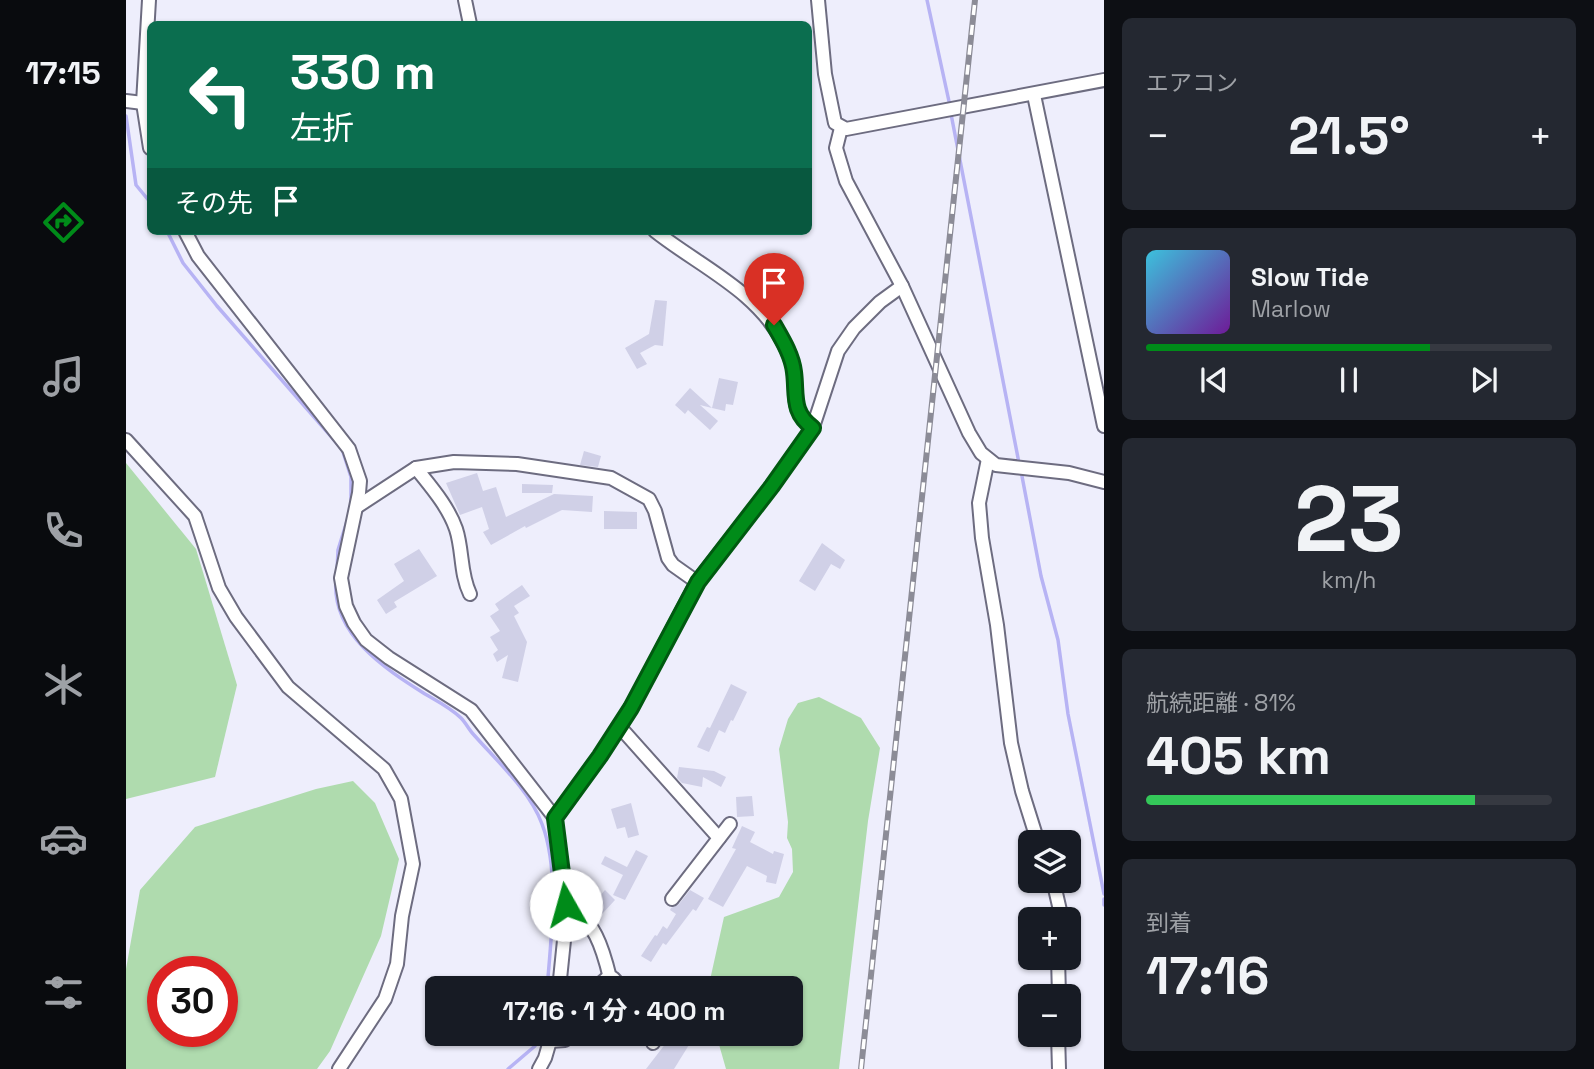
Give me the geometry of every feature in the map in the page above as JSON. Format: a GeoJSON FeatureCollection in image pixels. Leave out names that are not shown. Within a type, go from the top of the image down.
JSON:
{"type":"FeatureCollection","features":[{"type":"Feature","properties":{"kind":"street"},"geometry":{"type":"LineString","coordinates":[[148,21],[149,0]]}},
{"type":"Feature","properties":{"kind":"street"},"geometry":{"type":"LineString","coordinates":[[465,0],[469,21]]}},
{"type":"Feature","properties":{"kind":"street"},"geometry":{"type":"LineString","coordinates":[[818,0],[829,104],[832,118],[841,128],[854,130],[1104,80]]}},
{"type":"Feature","properties":{"kind":"street"},"geometry":{"type":"LineString","coordinates":[[147,34],[143,103],[147,129]]}},
{"type":"Feature","properties":{"kind":"street"},"geometry":{"type":"LineString","coordinates":[[1034,95],[1104,426]]}},
{"type":"Feature","properties":{"kind":"street"},"geometry":{"type":"LineString","coordinates":[[126,101],[143,103]]}},
{"type":"Feature","properties":{"kind":"street"},"geometry":{"type":"LineString","coordinates":[[841,128],[836,148],[846,181],[902,286],[969,433],[988,459],[996,465],[1069,473],[1104,482]]}},
{"type":"Feature","properties":{"kind":"street"},"geometry":{"type":"LineString","coordinates":[[187,235],[198,256],[349,449],[360,481],[358,506],[341,578],[346,606],[354,623],[366,640],[389,659],[471,710],[555,818],[566,905],[560,976]]}},
{"type":"Feature","properties":{"kind":"street"},"geometry":{"type":"LineString","coordinates":[[660,235],[734,286],[765,312],[790,356],[798,410],[802,419],[813,428]]}},
{"type":"Feature","properties":{"kind":"street"},"geometry":{"type":"LineString","coordinates":[[555,818],[619,726],[698,582],[813,428],[838,351],[871,310],[902,286]]}},
{"type":"Feature","properties":{"kind":"street"},"geometry":{"type":"LineString","coordinates":[[126,440],[195,516],[219,587],[236,617],[288,687],[384,769],[401,799],[414,864],[402,916],[397,964],[385,999],[339,1069]]}},
{"type":"Feature","properties":{"kind":"street"},"geometry":{"type":"LineString","coordinates":[[988,459],[979,503],[982,538],[997,625],[1011,743],[1034,830]]}},
{"type":"Feature","properties":{"kind":"street"},"geometry":{"type":"LineString","coordinates":[[358,506],[416,468],[454,462],[517,464],[611,478],[649,499],[668,558],[679,570],[698,582]]}},
{"type":"Feature","properties":{"kind":"street"},"geometry":{"type":"LineString","coordinates":[[416,468],[436,493],[456,529],[464,578],[470,594]]}},
{"type":"Feature","properties":{"kind":"street"},"geometry":{"type":"LineString","coordinates":[[619,726],[719,838]]}},
{"type":"Feature","properties":{"kind":"street"},"geometry":{"type":"LineString","coordinates":[[672,899],[730,824]]}},
{"type":"Feature","properties":{"kind":"street"},"geometry":{"type":"LineString","coordinates":[[566,905],[576,909],[593,927],[609,976]]}},
{"type":"Feature","properties":{"kind":"street"},"geometry":{"type":"LineString","coordinates":[[539,1069],[548,1046]]}},
{"type":"Feature","properties":{"kind":"street"},"geometry":{"type":"LineString","coordinates":[[1058,1047],[1059,1069]]}},
{"type":"Feature","properties":{"kind":"green space"},"geometry":{"type":"Polygon","coordinates":[[[126,463],[196,549],[237,685],[215,777],[126,799],[126,463]]]}},
{"type":"Feature","properties":{"kind":"green space"},"geometry":{"type":"Polygon","coordinates":[[[819,697],[861,718],[880,748],[868,821],[839,1069],[726,1069],[719,1046],[803,1046],[803,976],[711,976],[724,917],[779,897],[793,872],[792,849],[787,838],[788,822],[779,749],[788,719],[798,703],[819,697]]]}},
{"type":"Feature","properties":{"kind":"green space"},"geometry":{"type":"Polygon","coordinates":[[[353,781],[375,803],[399,859],[381,936],[330,1051],[317,1069],[126,1069],[126,969],[140,890],[195,827],[316,789],[353,781]]]}},
{"type":"Feature","properties":{"kind":"building"},"geometry":{"type":"Polygon","coordinates":[[[655,300],[667,301],[663,346],[655,345],[640,353],[647,364],[637,369],[625,348],[649,334],[655,300]]]}},
{"type":"Feature","properties":{"kind":"building"},"geometry":{"type":"Polygon","coordinates":[[[719,378],[738,382],[733,405],[726,404],[725,411],[712,408],[719,378]]]}},
{"type":"Feature","properties":{"kind":"building"},"geometry":{"type":"Polygon","coordinates":[[[690,388],[712,408],[700,405],[718,421],[710,430],[688,410],[685,414],[675,405],[690,388]]]}},
{"type":"Feature","properties":{"kind":"building"},"geometry":{"type":"Polygon","coordinates":[[[584,451],[601,456],[598,467],[580,465],[584,451]]]}},
{"type":"Feature","properties":{"kind":"building"},"geometry":{"type":"Polygon","coordinates":[[[477,473],[483,491],[496,487],[506,517],[554,494],[593,496],[592,512],[562,510],[491,545],[483,532],[489,529],[482,507],[460,515],[446,483],[477,473]]]}},
{"type":"Feature","properties":{"kind":"building"},"geometry":{"type":"Polygon","coordinates":[[[522,484],[553,485],[552,493],[522,493],[522,484]]]}},
{"type":"Feature","properties":{"kind":"building"},"geometry":{"type":"Polygon","coordinates":[[[604,511],[637,512],[637,529],[604,529],[604,511]]]}},
{"type":"Feature","properties":{"kind":"building"},"geometry":{"type":"Polygon","coordinates":[[[822,543],[845,560],[840,569],[831,564],[815,591],[799,581],[822,543]]]}},
{"type":"Feature","properties":{"kind":"building"},"geometry":{"type":"Polygon","coordinates":[[[419,549],[437,576],[394,602],[397,607],[386,614],[377,600],[404,581],[394,564],[419,549]]]}},
{"type":"Feature","properties":{"kind":"building"},"geometry":{"type":"Polygon","coordinates":[[[522,585],[530,596],[514,606],[519,613],[514,616],[527,642],[518,682],[502,678],[508,655],[497,662],[493,654],[498,650],[490,637],[500,631],[490,616],[499,610],[495,604],[522,585]]]}},
{"type":"Feature","properties":{"kind":"building"},"geometry":{"type":"Polygon","coordinates":[[[731,684],[747,692],[733,721],[731,720],[725,733],[719,730],[709,752],[697,747],[707,727],[710,728],[731,684]]]}},
{"type":"Feature","properties":{"kind":"building"},"geometry":{"type":"Polygon","coordinates":[[[679,767],[714,771],[726,777],[721,787],[703,777],[702,787],[682,783],[677,778],[679,767]]]}},
{"type":"Feature","properties":{"kind":"building"},"geometry":{"type":"Polygon","coordinates":[[[752,796],[754,816],[737,817],[736,797],[752,796]]]}},
{"type":"Feature","properties":{"kind":"building"},"geometry":{"type":"Polygon","coordinates":[[[631,803],[639,835],[628,838],[625,827],[617,829],[611,809],[631,803]]]}},
{"type":"Feature","properties":{"kind":"building"},"geometry":{"type":"Polygon","coordinates":[[[742,826],[755,832],[750,842],[773,854],[774,851],[784,854],[776,884],[766,882],[767,876],[747,866],[723,907],[708,899],[736,849],[732,848],[742,826]]]}},
{"type":"Feature","properties":{"kind":"building"},"geometry":{"type":"Polygon","coordinates":[[[636,850],[648,856],[625,900],[613,895],[623,875],[601,864],[605,856],[627,867],[636,850]]]}},
{"type":"Feature","properties":{"kind":"building"},"geometry":{"type":"Polygon","coordinates":[[[605,890],[615,900],[602,914],[592,905],[605,890]]]}},
{"type":"Feature","properties":{"kind":"building"},"geometry":{"type":"Polygon","coordinates":[[[690,890],[704,898],[696,911],[693,909],[666,945],[663,943],[651,962],[641,956],[663,926],[667,929],[676,914],[671,908],[679,904],[690,890]]]}},
{"type":"Feature","properties":{"kind":"building"},"geometry":{"type":"Polygon","coordinates":[[[664,1046],[688,1046],[674,1069],[646,1069],[664,1046]]]}},
{"type":"Feature","properties":{"kind":"waterway"},"geometry":{"type":"LineString","coordinates":[[927,0],[950,106]]}},
{"type":"Feature","properties":{"kind":"waterway"},"geometry":{"type":"LineString","coordinates":[[951,114],[1019,463]]}},
{"type":"Feature","properties":{"kind":"waterway"},"geometry":{"type":"LineString","coordinates":[[126,116],[136,185],[147,198]]}},
{"type":"Feature","properties":{"kind":"waterway"},"geometry":{"type":"LineString","coordinates":[[169,235],[183,263],[217,306],[342,449],[351,477],[351,503]]}},
{"type":"Feature","properties":{"kind":"waterway"},"geometry":{"type":"LineString","coordinates":[[1021,471],[1041,576],[1058,640],[1068,714],[1104,894]]}},
{"type":"Feature","properties":{"kind":"waterway"},"geometry":{"type":"LineString","coordinates":[[337,571],[338,550],[347,521]]}},
{"type":"Feature","properties":{"kind":"waterway"},"geometry":{"type":"LineString","coordinates":[[336,579],[337,599],[342,617],[363,647],[393,673],[461,718],[521,788],[537,812],[548,843],[553,884],[548,976]]}},
{"type":"Feature","properties":{"kind":"waterway"},"geometry":{"type":"LineString","coordinates":[[1104,899],[1104,905]]}},
{"type":"Feature","properties":{"kind":"waterway"},"geometry":{"type":"LineString","coordinates":[[508,1069],[535,1046]]}},
{"type":"Feature","properties":{"kind":"railway"},"geometry":{"type":"LineString","coordinates":[[861,1069],[975,0]]}},
{"type":"Feature","properties":{"kind":"route"},"geometry":{"type":"LineString","coordinates":[[566,905],[555,818],[631,708],[698,582],[813,428],[802,419],[798,410],[790,356],[774,325]]}}]}
